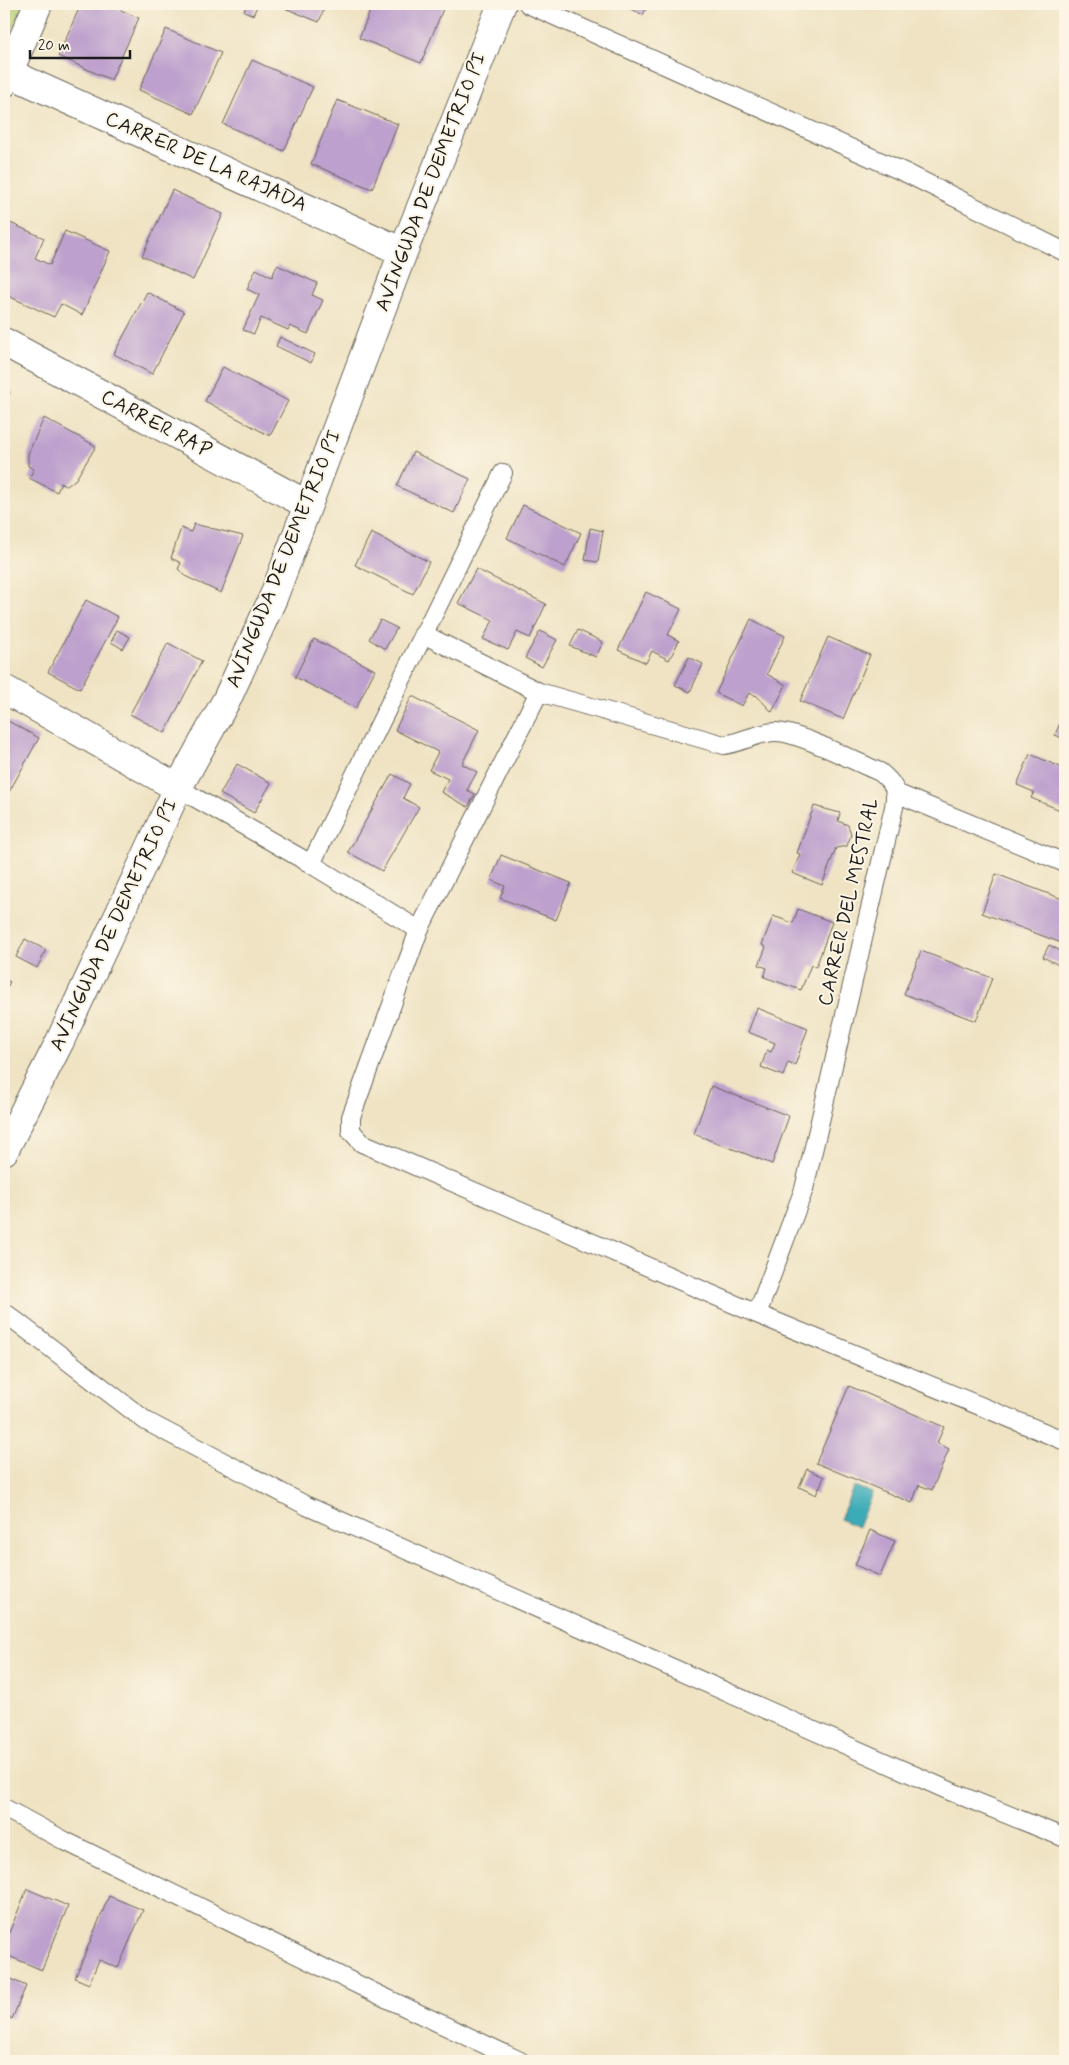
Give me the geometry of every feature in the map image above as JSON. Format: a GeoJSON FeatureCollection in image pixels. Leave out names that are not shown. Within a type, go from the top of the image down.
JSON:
{"type":"FeatureCollection","features":[{"type":"Feature","properties":{"kind":"street"},"geometry":{"type":"LineString","coordinates":[[6,78],[38,4]]}},
{"type":"Feature","properties":{"kind":"street","name":"AVINGUDA DE DEMETRIO PI"},"geometry":{"type":"LineString","coordinates":[[4,1151],[60,1041],[178,788],[227,699],[254,642],[308,505],[402,252],[502,4]]}},
{"type":"Feature","properties":{"kind":"street","name":"CARRER DE LA RAJADA"},"geometry":{"type":"LineString","coordinates":[[6,78],[402,252]]}},
{"type":"Feature","properties":{"kind":"street","name":"CARRER RAP"},"geometry":{"type":"LineString","coordinates":[[4,342],[308,505]]}},
{"type":"Feature","properties":{"kind":"street"},"geometry":{"type":"LineString","coordinates":[[4,689],[178,788]]}},
{"type":"Feature","properties":{"kind":"lane"},"geometry":{"type":"LineString","coordinates":[[528,4],[906,173],[1065,252]]}},
{"type":"Feature","properties":{"kind":"lane"},"geometry":{"type":"LineString","coordinates":[[311,864],[503,473]]}},
{"type":"Feature","properties":{"kind":"lane","name":"CARRER DEL MESTRAL"},"geometry":{"type":"LineString","coordinates":[[423,634],[539,692],[724,745],[739,743],[759,735],[775,732],[791,734],[880,772],[891,782],[896,792],[804,1189],[756,1314]]}},
{"type":"Feature","properties":{"kind":"lane"},"geometry":{"type":"LineString","coordinates":[[539,692],[420,930],[351,1117],[351,1131],[362,1143],[756,1314],[1065,1441]]}},
{"type":"Feature","properties":{"kind":"lane"},"geometry":{"type":"LineString","coordinates":[[178,788],[311,864],[420,930]]}},
{"type":"Feature","properties":{"kind":"lane"},"geometry":{"type":"LineString","coordinates":[[896,792],[1065,863]]}},
{"type":"Feature","properties":{"kind":"lane"},"geometry":{"type":"LineString","coordinates":[[4,1312],[146,1421],[307,1506],[952,1792],[1065,1838]]}},
{"type":"Feature","properties":{"kind":"lane"},"geometry":{"type":"LineString","coordinates":[[4,1808],[74,1846],[375,1993],[520,2061]]}},
{"type":"Feature","properties":{"kind":"green space"},"geometry":{"type":"Polygon","coordinates":[[[4,4],[23,4],[4,48],[4,4]]]}},
{"type":"Feature","properties":{"kind":"water"},"geometry":{"type":"Polygon","coordinates":[[[854,1486],[872,1493],[858,1527],[840,1519],[854,1486]]]}},
{"type":"Feature","properties":{"kind":"building"},"geometry":{"type":"Polygon","coordinates":[[[81,4],[107,4],[139,18],[111,80],[58,56],[81,4]]]}},
{"type":"Feature","properties":{"kind":"building"},"geometry":{"type":"Polygon","coordinates":[[[247,4],[258,4],[253,15],[244,11],[247,4]]]}},
{"type":"Feature","properties":{"kind":"building"},"geometry":{"type":"Polygon","coordinates":[[[275,4],[326,4],[319,22],[275,4]]]}},
{"type":"Feature","properties":{"kind":"building"},"geometry":{"type":"Polygon","coordinates":[[[373,4],[445,4],[421,63],[359,38],[373,4]]]}},
{"type":"Feature","properties":{"kind":"building"},"geometry":{"type":"Polygon","coordinates":[[[621,4],[648,4],[643,15],[621,4]]]}},
{"type":"Feature","properties":{"kind":"building"},"geometry":{"type":"Polygon","coordinates":[[[166,29],[221,53],[193,114],[139,90],[166,29]]]}},
{"type":"Feature","properties":{"kind":"building"},"geometry":{"type":"Polygon","coordinates":[[[252,60],[313,87],[284,151],[223,124],[252,60]]]}},
{"type":"Feature","properties":{"kind":"building"},"geometry":{"type":"Polygon","coordinates":[[[337,100],[398,124],[372,189],[311,164],[337,100]]]}},
{"type":"Feature","properties":{"kind":"building"},"geometry":{"type":"Polygon","coordinates":[[[172,190],[223,214],[193,280],[142,256],[172,190]]]}},
{"type":"Feature","properties":{"kind":"building"},"geometry":{"type":"Polygon","coordinates":[[[6,221],[44,238],[35,258],[50,265],[65,231],[110,251],[82,315],[61,304],[54,317],[4,294],[4,225],[6,221]]]}},
{"type":"Feature","properties":{"kind":"building"},"geometry":{"type":"Polygon","coordinates":[[[277,265],[317,283],[312,295],[323,300],[308,334],[290,326],[288,330],[261,318],[254,334],[243,330],[259,295],[247,289],[256,269],[272,277],[277,265]]]}},
{"type":"Feature","properties":{"kind":"building"},"geometry":{"type":"Polygon","coordinates":[[[147,292],[184,312],[152,374],[114,354],[147,292]]]}},
{"type":"Feature","properties":{"kind":"building"},"geometry":{"type":"Polygon","coordinates":[[[280,337],[315,354],[311,363],[276,346],[280,337]]]}},
{"type":"Feature","properties":{"kind":"building"},"geometry":{"type":"Polygon","coordinates":[[[223,367],[288,401],[270,436],[205,401],[223,367]]]}},
{"type":"Feature","properties":{"kind":"building"},"geometry":{"type":"Polygon","coordinates":[[[4,389],[10,392],[4,404],[4,389]]]}},
{"type":"Feature","properties":{"kind":"building"},"geometry":{"type":"Polygon","coordinates":[[[44,418],[96,446],[76,479],[67,486],[61,483],[57,492],[29,478],[34,469],[28,466],[28,454],[44,418]]]}},
{"type":"Feature","properties":{"kind":"building"},"geometry":{"type":"Polygon","coordinates":[[[413,452],[470,479],[454,513],[397,486],[413,452]]]}},
{"type":"Feature","properties":{"kind":"building"},"geometry":{"type":"Polygon","coordinates":[[[523,505],[581,533],[565,567],[507,538],[523,505]]]}},
{"type":"Feature","properties":{"kind":"building"},"geometry":{"type":"Polygon","coordinates":[[[194,524],[243,536],[221,593],[187,577],[178,569],[181,563],[171,558],[181,528],[191,532],[194,524]]]}},
{"type":"Feature","properties":{"kind":"building"},"geometry":{"type":"Polygon","coordinates":[[[590,528],[603,531],[598,562],[585,560],[590,528]]]}},
{"type":"Feature","properties":{"kind":"building"},"geometry":{"type":"Polygon","coordinates":[[[371,533],[429,562],[413,594],[355,565],[371,533]]]}},
{"type":"Feature","properties":{"kind":"building"},"geometry":{"type":"Polygon","coordinates":[[[476,569],[546,604],[530,638],[517,632],[508,650],[483,639],[493,620],[458,603],[476,569]]]}},
{"type":"Feature","properties":{"kind":"building"},"geometry":{"type":"Polygon","coordinates":[[[646,592],[681,609],[668,635],[679,641],[669,660],[652,651],[646,663],[618,650],[646,592]]]}},
{"type":"Feature","properties":{"kind":"building"},"geometry":{"type":"Polygon","coordinates":[[[86,600],[118,617],[80,689],[48,672],[86,600]]]}},
{"type":"Feature","properties":{"kind":"building"},"geometry":{"type":"Polygon","coordinates":[[[751,619],[785,636],[767,674],[786,685],[772,712],[757,696],[749,693],[742,706],[716,693],[751,619]]]}},
{"type":"Feature","properties":{"kind":"building"},"geometry":{"type":"Polygon","coordinates":[[[380,620],[397,628],[385,649],[369,639],[380,620]]]}},
{"type":"Feature","properties":{"kind":"building"},"geometry":{"type":"Polygon","coordinates":[[[117,630],[130,637],[123,649],[111,642],[117,630]]]}},
{"type":"Feature","properties":{"kind":"building"},"geometry":{"type":"Polygon","coordinates":[[[578,630],[603,642],[596,657],[570,646],[578,630]]]}},
{"type":"Feature","properties":{"kind":"building"},"geometry":{"type":"Polygon","coordinates":[[[540,631],[557,640],[542,667],[525,658],[540,631]]]}},
{"type":"Feature","properties":{"kind":"building"},"geometry":{"type":"Polygon","coordinates":[[[828,637],[870,655],[843,719],[800,701],[828,637]]]}},
{"type":"Feature","properties":{"kind":"building"},"geometry":{"type":"Polygon","coordinates":[[[314,639],[375,670],[356,708],[295,677],[314,639]]]}},
{"type":"Feature","properties":{"kind":"building"},"geometry":{"type":"Polygon","coordinates":[[[168,643],[202,661],[165,733],[130,714],[168,643]]]}},
{"type":"Feature","properties":{"kind":"building"},"geometry":{"type":"Polygon","coordinates":[[[689,657],[703,664],[690,692],[675,685],[689,657]]]}},
{"type":"Feature","properties":{"kind":"building"},"geometry":{"type":"Polygon","coordinates":[[[412,696],[479,730],[462,764],[477,772],[467,790],[475,794],[468,807],[441,792],[448,779],[429,770],[438,752],[395,730],[412,696]]]}},
{"type":"Feature","properties":{"kind":"building"},"geometry":{"type":"Polygon","coordinates":[[[1065,711],[1065,739],[1055,735],[1065,711]]]}},
{"type":"Feature","properties":{"kind":"building"},"geometry":{"type":"Polygon","coordinates":[[[8,721],[39,738],[4,801],[4,728],[8,721]]]}},
{"type":"Feature","properties":{"kind":"building"},"geometry":{"type":"Polygon","coordinates":[[[1030,754],[1065,769],[1065,812],[1031,798],[1034,792],[1017,785],[1030,754]]]}},
{"type":"Feature","properties":{"kind":"building"},"geometry":{"type":"Polygon","coordinates":[[[237,764],[271,783],[254,813],[220,794],[237,764]]]}},
{"type":"Feature","properties":{"kind":"building"},"geometry":{"type":"Polygon","coordinates":[[[392,774],[410,784],[403,798],[419,807],[382,871],[348,852],[392,774]]]}},
{"type":"Feature","properties":{"kind":"building"},"geometry":{"type":"Polygon","coordinates":[[[814,806],[840,813],[838,821],[848,825],[851,834],[847,846],[836,848],[822,885],[792,873],[800,854],[797,853],[814,806]]]}},
{"type":"Feature","properties":{"kind":"building"},"geometry":{"type":"Polygon","coordinates":[[[501,855],[571,883],[556,920],[500,898],[505,886],[491,880],[501,855]]]}},
{"type":"Feature","properties":{"kind":"building"},"geometry":{"type":"Polygon","coordinates":[[[996,874],[1065,900],[1064,944],[982,913],[996,874]]]}},
{"type":"Feature","properties":{"kind":"building"},"geometry":{"type":"Polygon","coordinates":[[[798,909],[832,922],[816,967],[811,965],[801,990],[764,977],[767,968],[759,965],[766,947],[762,945],[773,916],[793,923],[798,909]]]}},
{"type":"Feature","properties":{"kind":"building"},"geometry":{"type":"Polygon","coordinates":[[[25,939],[46,950],[37,968],[16,957],[25,939]]]}},
{"type":"Feature","properties":{"kind":"building"},"geometry":{"type":"Polygon","coordinates":[[[1049,945],[1065,953],[1061,966],[1043,957],[1049,945]]]}},
{"type":"Feature","properties":{"kind":"building"},"geometry":{"type":"Polygon","coordinates":[[[921,951],[992,978],[976,1021],[904,994],[921,951]]]}},
{"type":"Feature","properties":{"kind":"building"},"geometry":{"type":"Polygon","coordinates":[[[4,979],[10,982],[4,992],[4,979]]]}},
{"type":"Feature","properties":{"kind":"building"},"geometry":{"type":"Polygon","coordinates":[[[757,1008],[808,1028],[795,1065],[788,1062],[783,1076],[761,1067],[767,1050],[771,1052],[775,1043],[748,1032],[757,1008]]]}},
{"type":"Feature","properties":{"kind":"building"},"geometry":{"type":"Polygon","coordinates":[[[711,1086],[789,1116],[772,1164],[694,1134],[711,1086]]]}},
{"type":"Feature","properties":{"kind":"building"},"geometry":{"type":"Polygon","coordinates":[[[849,1386],[944,1427],[937,1443],[949,1449],[932,1490],[919,1485],[912,1503],[816,1463],[849,1386]]]}},
{"type":"Feature","properties":{"kind":"building"},"geometry":{"type":"Polygon","coordinates":[[[807,1469],[824,1477],[816,1495],[799,1487],[807,1469]]]}},
{"type":"Feature","properties":{"kind":"building"},"geometry":{"type":"Polygon","coordinates":[[[870,1530],[895,1541],[880,1576],[855,1565],[870,1530]]]}},
{"type":"Feature","properties":{"kind":"building"},"geometry":{"type":"Polygon","coordinates":[[[27,1889],[68,1906],[42,1970],[4,1954],[4,1945],[27,1889]]]}},
{"type":"Feature","properties":{"kind":"building"},"geometry":{"type":"Polygon","coordinates":[[[109,1896],[143,1910],[118,1968],[99,1960],[89,1984],[75,1978],[109,1896]]]}},
{"type":"Feature","properties":{"kind":"building"},"geometry":{"type":"Polygon","coordinates":[[[11,1979],[26,1986],[12,2019],[4,2015],[4,1997],[11,1979]]]}}]}
